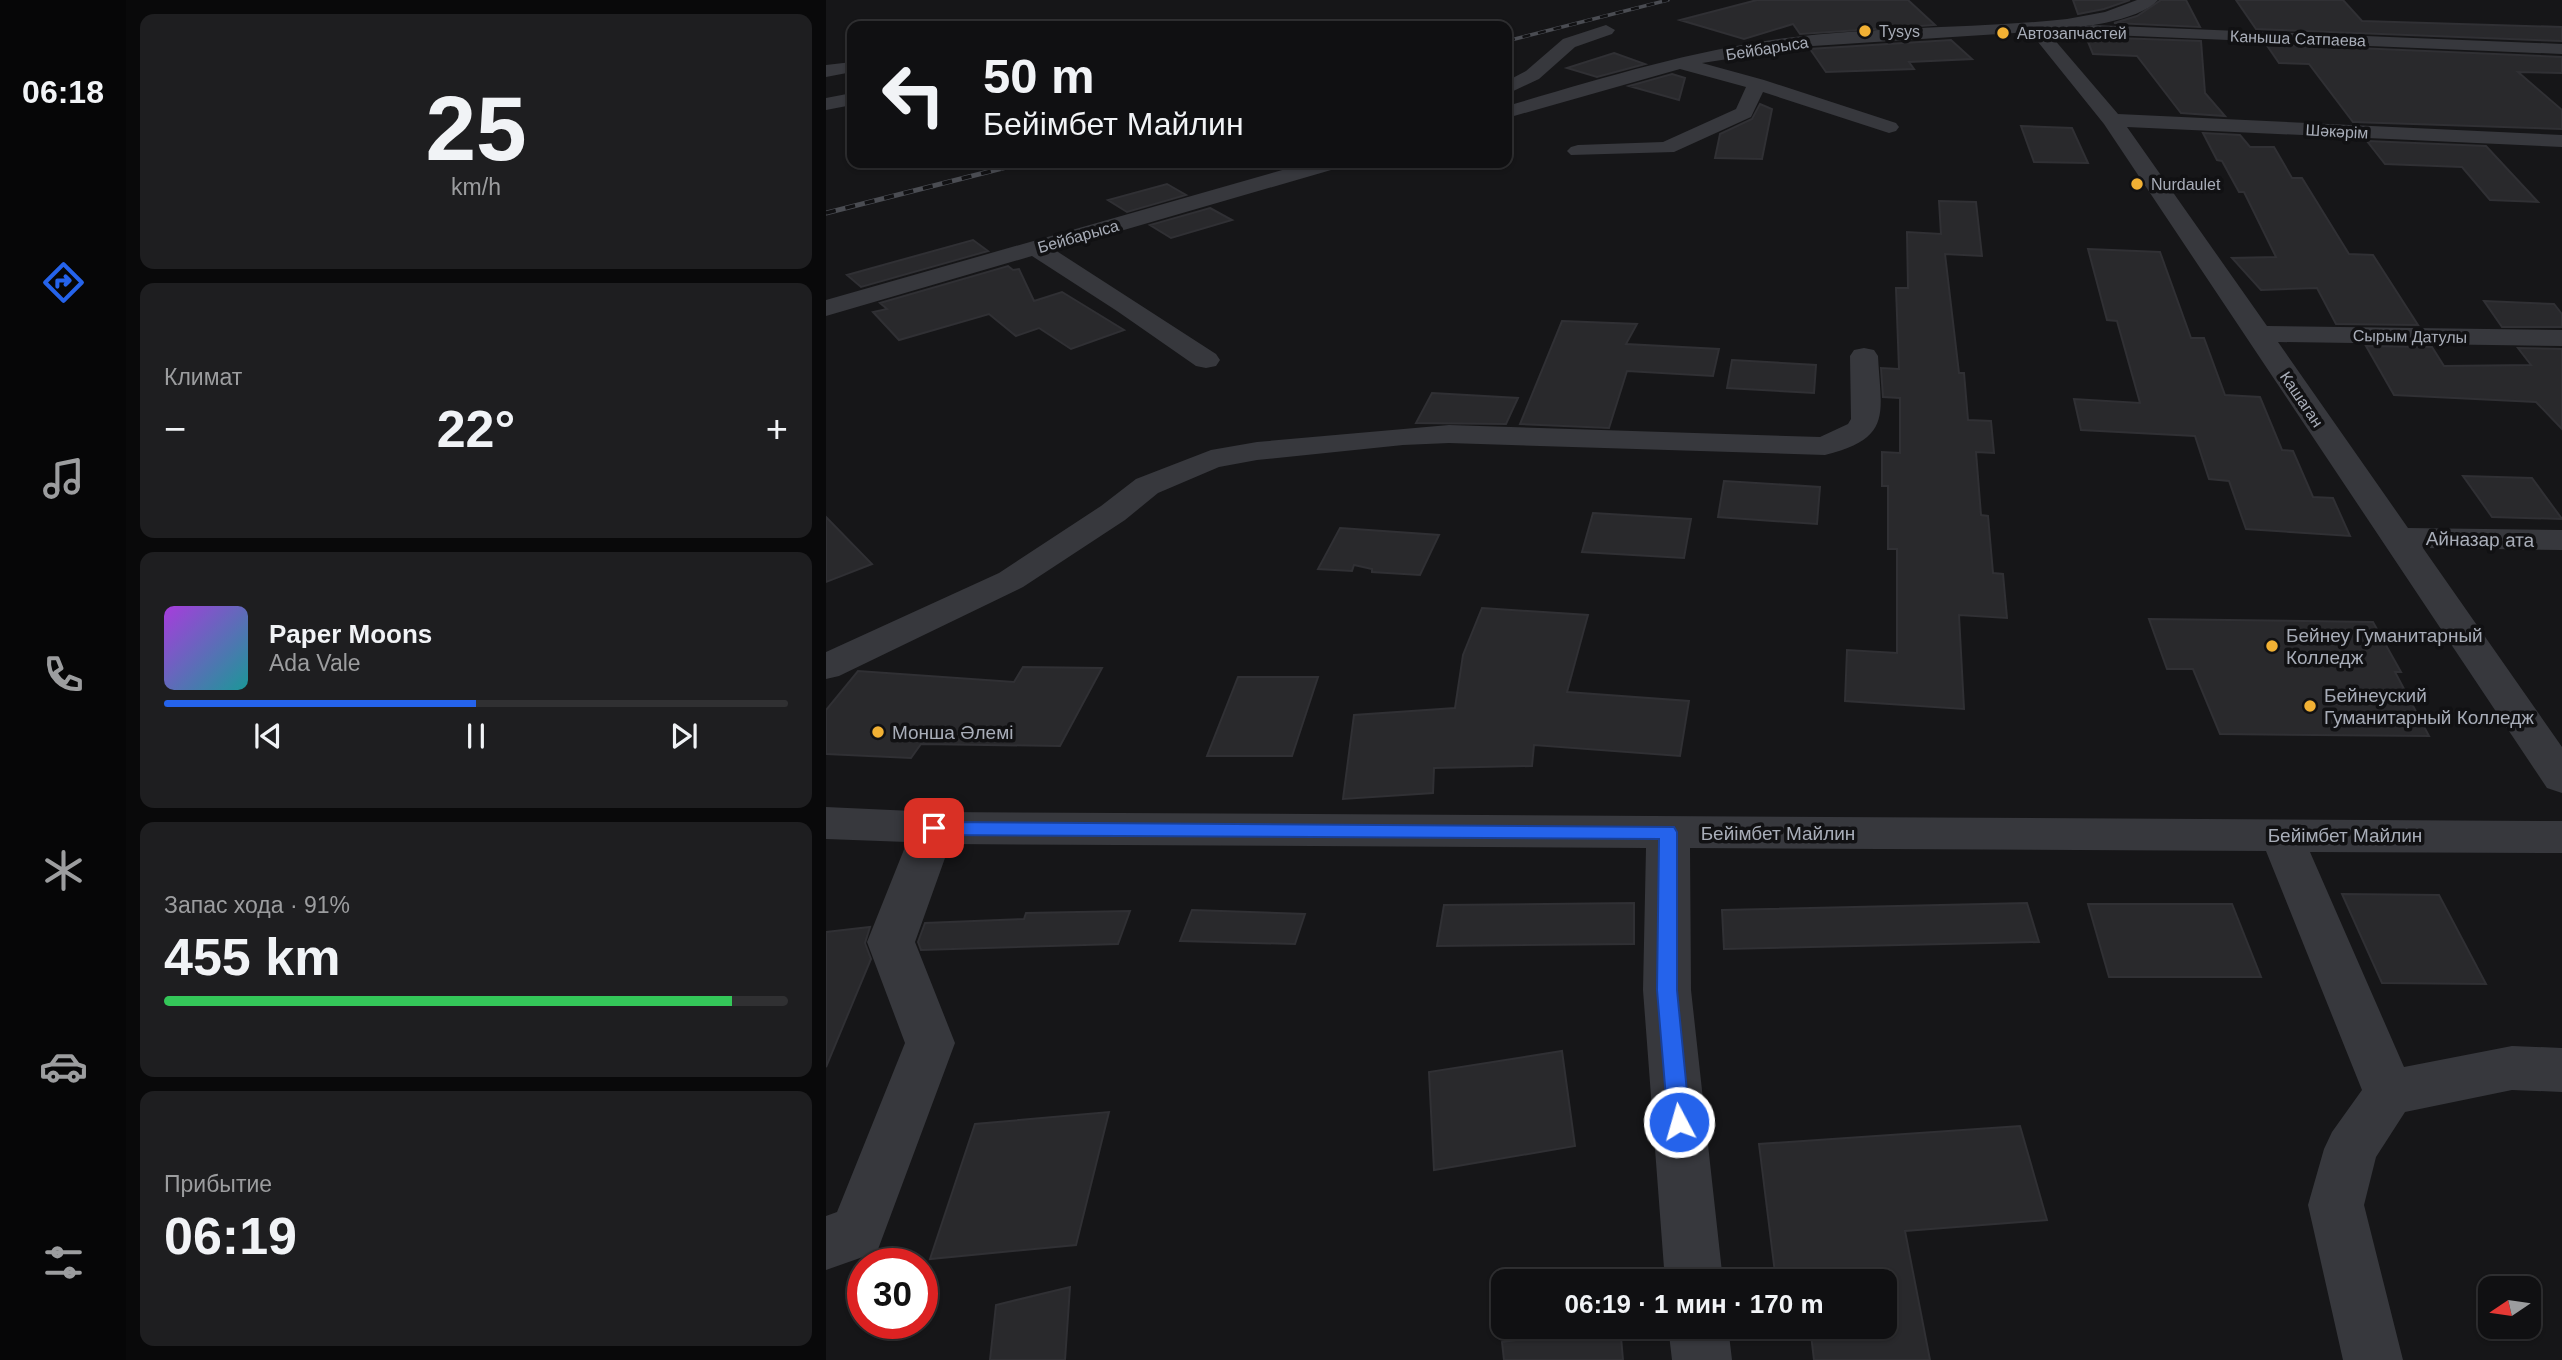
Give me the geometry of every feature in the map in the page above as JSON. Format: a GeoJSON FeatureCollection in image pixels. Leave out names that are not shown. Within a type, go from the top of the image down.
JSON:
{"type":"FeatureCollection","features":[{"type":"Feature","properties":{"kind":"street"},"geometry":{"type":"LineString","coordinates":[[2034,27],[2123,12],[2150,0]]}},
{"type":"Feature","properties":{"kind":"street","name":"Бейбарыса"},"geometry":{"type":"LineString","coordinates":[[1512,111],[1681,64],[1754,48],[1822,40],[2034,27]]}},
{"type":"Feature","properties":{"kind":"street","name":"Каныша Сатпаева"},"geometry":{"type":"LineString","coordinates":[[2034,27],[2562,49]]}},
{"type":"Feature","properties":{"kind":"street","name":"Кашаган"},"geometry":{"type":"LineString","coordinates":[[2034,27],[2112,120],[2562,778]]}},
{"type":"Feature","properties":{"kind":"street"},"geometry":{"type":"LineString","coordinates":[[1512,86],[1544,68],[1566,45],[1606,30]]}},
{"type":"Feature","properties":{"kind":"street"},"geometry":{"type":"LineString","coordinates":[[1681,64],[1757,84],[1889,127]]}},
{"type":"Feature","properties":{"kind":"street"},"geometry":{"type":"LineString","coordinates":[[826,71],[847,69]]}},
{"type":"Feature","properties":{"kind":"street"},"geometry":{"type":"LineString","coordinates":[[1578,151],[1667,148],[1744,113],[1757,84]]}},
{"type":"Feature","properties":{"kind":"street"},"geometry":{"type":"LineString","coordinates":[[826,104],[847,101]]}},
{"type":"Feature","properties":{"kind":"street","name":"Шәкәрім"},"geometry":{"type":"LineString","coordinates":[[2112,120],[2559,144]]}},
{"type":"Feature","properties":{"kind":"street","name":"Бейбарыса"},"geometry":{"type":"LineString","coordinates":[[826,308],[1313,168]]}},
{"type":"Feature","properties":{"kind":"street"},"geometry":{"type":"LineString","coordinates":[[1035,248],[1126,304],[1206,360]]}},
{"type":"Feature","properties":{"kind":"street","name":"Сырым Датулы"},"geometry":{"type":"LineString","coordinates":[[2257,334],[2562,338]]}},
{"type":"Feature","properties":{"kind":"street"},"geometry":{"type":"LineString","coordinates":[[826,667],[1011,580],[1113,513],[1147,486],[1212,459],[1257,451],[1449,434],[1825,446],[1860,430],[1866,419],[1864,356]]}},
{"type":"Feature","properties":{"kind":"street","name":"Айназар ата"},"geometry":{"type":"LineString","coordinates":[[2397,538],[2562,540]]}},
{"type":"Feature","properties":{"kind":"street","name":"Бейімбет Майлин"},"geometry":{"type":"LineString","coordinates":[[826,823],[934,828],[2562,837]]}},
{"type":"Feature","properties":{"kind":"street"},"geometry":{"type":"LineString","coordinates":[[826,1243],[857,1233],[930,1043],[891,942],[934,828]]}},
{"type":"Feature","properties":{"kind":"street"},"geometry":{"type":"LineString","coordinates":[[1668,832],[1667,990],[1693,1269]]}},
{"type":"Feature","properties":{"kind":"street"},"geometry":{"type":"LineString","coordinates":[[2281,835],[2389,1093]]}},
{"type":"Feature","properties":{"kind":"street"},"geometry":{"type":"LineString","coordinates":[[2373,1360],[2336,1205],[2351,1149],[2389,1093],[2512,1068],[2562,1070]]}},
{"type":"Feature","properties":{"kind":"street"},"geometry":{"type":"LineString","coordinates":[[1700,1339],[1702,1360]]}},
{"type":"Feature","properties":{"kind":"building"},"geometry":{"type":"Polygon","coordinates":[[[1757,0],[1908,0],[1935,25],[1800,34],[1793,24],[1744,39],[1680,20],[1757,0]]]}},
{"type":"Feature","properties":{"kind":"building"},"geometry":{"type":"Polygon","coordinates":[[[2073,0],[2130,0],[2078,14],[2073,0]]]}},
{"type":"Feature","properties":{"kind":"building"},"geometry":{"type":"Polygon","coordinates":[[[2161,0],[2186,0],[2200,27],[2114,23],[2137,16],[2161,0]]]}},
{"type":"Feature","properties":{"kind":"building"},"geometry":{"type":"Polygon","coordinates":[[[2236,0],[2343,0],[2362,21],[2562,27],[2562,41],[2256,29],[2236,0]]]}},
{"type":"Feature","properties":{"kind":"building"},"geometry":{"type":"Polygon","coordinates":[[[2086,37],[2201,41],[2205,93],[2225,116],[2181,113],[2137,56],[2093,54],[2086,37]]]}},
{"type":"Feature","properties":{"kind":"building"},"geometry":{"type":"Polygon","coordinates":[[[1951,40],[1972,59],[1909,62],[1914,69],[1826,72],[1810,49],[1951,40]]]}},
{"type":"Feature","properties":{"kind":"building"},"geometry":{"type":"Polygon","coordinates":[[[2266,44],[2562,57],[2562,73],[2518,72],[2562,110],[2562,129],[2353,122],[2309,64],[2279,63],[2266,44]]]}},
{"type":"Feature","properties":{"kind":"building"},"geometry":{"type":"Polygon","coordinates":[[[1614,53],[1645,64],[1597,77],[1567,68],[1614,53]]]}},
{"type":"Feature","properties":{"kind":"building"},"geometry":{"type":"Polygon","coordinates":[[[1672,74],[1685,78],[1679,100],[1629,86],[1672,74]]]}},
{"type":"Feature","properties":{"kind":"building"},"geometry":{"type":"Polygon","coordinates":[[[1760,104],[1772,109],[1762,159],[1715,158],[1720,134],[1752,119],[1760,104]]]}},
{"type":"Feature","properties":{"kind":"building"},"geometry":{"type":"Polygon","coordinates":[[[2021,126],[2072,128],[2088,163],[2034,162],[2021,126]]]}},
{"type":"Feature","properties":{"kind":"building"},"geometry":{"type":"Polygon","coordinates":[[[2203,133],[2240,135],[2250,147],[2274,147],[2292,178],[2302,178],[2349,254],[2373,255],[2418,325],[2336,324],[2317,288],[2261,290],[2232,258],[2276,257],[2244,192],[2239,192],[2222,161],[2217,160],[2203,133]]]}},
{"type":"Feature","properties":{"kind":"building"},"geometry":{"type":"Polygon","coordinates":[[[2367,141],[2486,146],[2538,202],[2490,200],[2462,167],[2385,164],[2367,141]]]}},
{"type":"Feature","properties":{"kind":"building"},"geometry":{"type":"Polygon","coordinates":[[[1167,184],[1186,195],[1127,212],[1108,200],[1167,184]]]}},
{"type":"Feature","properties":{"kind":"building"},"geometry":{"type":"Polygon","coordinates":[[[1939,201],[1976,202],[1982,256],[1945,254],[1959,373],[1964,373],[1968,420],[1991,421],[1994,453],[1976,452],[1981,515],[1988,516],[1993,573],[2003,574],[2007,618],[1959,615],[1964,709],[1845,701],[1847,650],[1897,653],[1897,549],[1888,549],[1888,486],[1882,486],[1882,452],[1900,453],[1900,398],[1883,397],[1881,368],[1899,369],[1896,288],[1908,288],[1907,232],[1941,234],[1939,201]]]}},
{"type":"Feature","properties":{"kind":"building"},"geometry":{"type":"Polygon","coordinates":[[[1210,208],[1232,220],[1171,238],[1150,225],[1210,208]]]}},
{"type":"Feature","properties":{"kind":"building"},"geometry":{"type":"Polygon","coordinates":[[[973,240],[988,251],[861,287],[847,275],[973,240]]]}},
{"type":"Feature","properties":{"kind":"building"},"geometry":{"type":"Polygon","coordinates":[[[2088,249],[2160,252],[2191,338],[2204,338],[2225,395],[2260,397],[2282,450],[2293,451],[2313,497],[2333,498],[2350,536],[2246,529],[2229,481],[2209,479],[2195,436],[2081,430],[2074,399],[2140,403],[2117,321],[2107,320],[2088,249]]]}},
{"type":"Feature","properties":{"kind":"building"},"geometry":{"type":"Polygon","coordinates":[[[1008,266],[1013,270],[1019,269],[1034,301],[1062,292],[1124,330],[1071,349],[1039,328],[1016,336],[989,314],[899,340],[873,312],[887,309],[880,303],[1008,266]]]}},
{"type":"Feature","properties":{"kind":"building"},"geometry":{"type":"Polygon","coordinates":[[[2484,301],[2554,304],[2562,314],[2562,327],[2502,327],[2484,301]]]}},
{"type":"Feature","properties":{"kind":"building"},"geometry":{"type":"Polygon","coordinates":[[[1562,321],[1637,324],[1626,344],[1719,349],[1713,376],[1627,371],[1609,428],[1520,424],[1562,321]]]}},
{"type":"Feature","properties":{"kind":"building"},"geometry":{"type":"Polygon","coordinates":[[[2366,346],[2432,347],[2444,366],[2531,365],[2518,348],[2562,349],[2562,429],[2536,402],[2394,395],[2366,346]]]}},
{"type":"Feature","properties":{"kind":"building"},"geometry":{"type":"Polygon","coordinates":[[[1732,360],[1816,365],[1814,393],[1727,388],[1732,360]]]}},
{"type":"Feature","properties":{"kind":"building"},"geometry":{"type":"Polygon","coordinates":[[[1432,393],[1518,398],[1506,424],[1416,423],[1432,393]]]}},
{"type":"Feature","properties":{"kind":"building"},"geometry":{"type":"Polygon","coordinates":[[[2463,476],[2532,478],[2562,519],[2492,517],[2463,476]]]}},
{"type":"Feature","properties":{"kind":"building"},"geometry":{"type":"Polygon","coordinates":[[[1724,481],[1820,487],[1817,524],[1718,517],[1724,481]]]}},
{"type":"Feature","properties":{"kind":"building"},"geometry":{"type":"Polygon","coordinates":[[[1593,513],[1691,519],[1684,558],[1582,552],[1593,513]]]}},
{"type":"Feature","properties":{"kind":"building"},"geometry":{"type":"Polygon","coordinates":[[[826,517],[872,564],[826,582],[826,517]]]}},
{"type":"Feature","properties":{"kind":"building"},"geometry":{"type":"Polygon","coordinates":[[[1340,528],[1439,535],[1420,575],[1372,572],[1372,569],[1354,565],[1352,571],[1318,569],[1340,528]]]}},
{"type":"Feature","properties":{"kind":"building"},"geometry":{"type":"Polygon","coordinates":[[[1482,608],[1588,615],[1567,692],[1689,701],[1680,756],[1534,745],[1532,766],[1434,768],[1433,793],[1343,799],[1354,715],[1455,708],[1463,655],[1482,608]]]}},
{"type":"Feature","properties":{"kind":"building"},"geometry":{"type":"Polygon","coordinates":[[[2149,619],[2373,622],[2401,672],[2395,672],[2429,736],[2220,734],[2193,669],[2167,669],[2149,619]]]}},
{"type":"Feature","properties":{"kind":"building"},"geometry":{"type":"Polygon","coordinates":[[[1023,667],[1102,668],[1060,746],[921,744],[911,758],[826,754],[826,710],[858,671],[1014,682],[1023,667]]]}},
{"type":"Feature","properties":{"kind":"building"},"geometry":{"type":"Polygon","coordinates":[[[1238,677],[1318,677],[1292,756],[1207,756],[1238,677]]]}},
{"type":"Feature","properties":{"kind":"building"},"geometry":{"type":"Polygon","coordinates":[[[2342,894],[2439,895],[2486,984],[2382,983],[2342,894]]]}},
{"type":"Feature","properties":{"kind":"building"},"geometry":{"type":"Polygon","coordinates":[[[1634,903],[1634,944],[1437,946],[1444,905],[1634,903]]]}},
{"type":"Feature","properties":{"kind":"building"},"geometry":{"type":"Polygon","coordinates":[[[2027,903],[2039,942],[1724,949],[1722,910],[2027,903]]]}},
{"type":"Feature","properties":{"kind":"building"},"geometry":{"type":"Polygon","coordinates":[[[2088,904],[2232,904],[2261,977],[2109,977],[2088,904]]]}},
{"type":"Feature","properties":{"kind":"building"},"geometry":{"type":"Polygon","coordinates":[[[1192,910],[1305,914],[1295,944],[1180,941],[1192,910]]]}},
{"type":"Feature","properties":{"kind":"building"},"geometry":{"type":"Polygon","coordinates":[[[1130,911],[1118,944],[921,950],[918,942],[925,923],[1024,919],[1026,913],[1130,911]]]}},
{"type":"Feature","properties":{"kind":"building"},"geometry":{"type":"Polygon","coordinates":[[[870,927],[865,943],[871,959],[826,1067],[826,932],[870,927]]]}},
{"type":"Feature","properties":{"kind":"building"},"geometry":{"type":"Polygon","coordinates":[[[1562,1051],[1575,1146],[1434,1170],[1429,1072],[1562,1051]]]}},
{"type":"Feature","properties":{"kind":"building"},"geometry":{"type":"Polygon","coordinates":[[[1109,1112],[1076,1245],[938,1258],[938,1248],[934,1248],[975,1124],[1109,1112]]]}},
{"type":"Feature","properties":{"kind":"building"},"geometry":{"type":"Polygon","coordinates":[[[2020,1126],[2047,1220],[1905,1231],[1930,1360],[1814,1360],[1812,1339],[1897,1339],[1897,1269],[1775,1269],[1759,1144],[2020,1126]]]}},
{"type":"Feature","properties":{"kind":"building"},"geometry":{"type":"Polygon","coordinates":[[[1070,1287],[1065,1360],[990,1360],[996,1305],[1070,1287]]]}},
{"type":"Feature","properties":{"kind":"building"},"geometry":{"type":"Polygon","coordinates":[[[1524,1339],[1621,1339],[1623,1360],[1504,1360],[1502,1342],[1524,1339]]]}},
{"type":"Feature","properties":{"kind":"railway"},"geometry":{"type":"LineString","coordinates":[[1512,40],[1668,0]]}},
{"type":"Feature","properties":{"kind":"railway"},"geometry":{"type":"LineString","coordinates":[[826,213],[1003,168]]}},
{"type":"Feature","properties":{"kind":"place","name":"Tysys"},"geometry":{"type":"Point","coordinates":[1865,31]}},
{"type":"Feature","properties":{"kind":"place","name":"Автозапчастей"},"geometry":{"type":"Point","coordinates":[2003,33]}},
{"type":"Feature","properties":{"kind":"place","name":"Nurdaulet"},"geometry":{"type":"Point","coordinates":[2137,184]}},
{"type":"Feature","properties":{"kind":"place","name":"Бейнеу Гуманитарный Колледж"},"geometry":{"type":"Point","coordinates":[2272,646]}},
{"type":"Feature","properties":{"kind":"place","name":"Бейнеуский Гуманитарный Колледж"},"geometry":{"type":"Point","coordinates":[2310,706]}},
{"type":"Feature","properties":{"kind":"place","name":"Монша Әлемі"},"geometry":{"type":"Point","coordinates":[878,732]}},
{"type":"Feature","properties":{"kind":"route"},"geometry":{"type":"LineString","coordinates":[[934,828],[1668,832],[1667,990],[1679,1122]]}}]}
